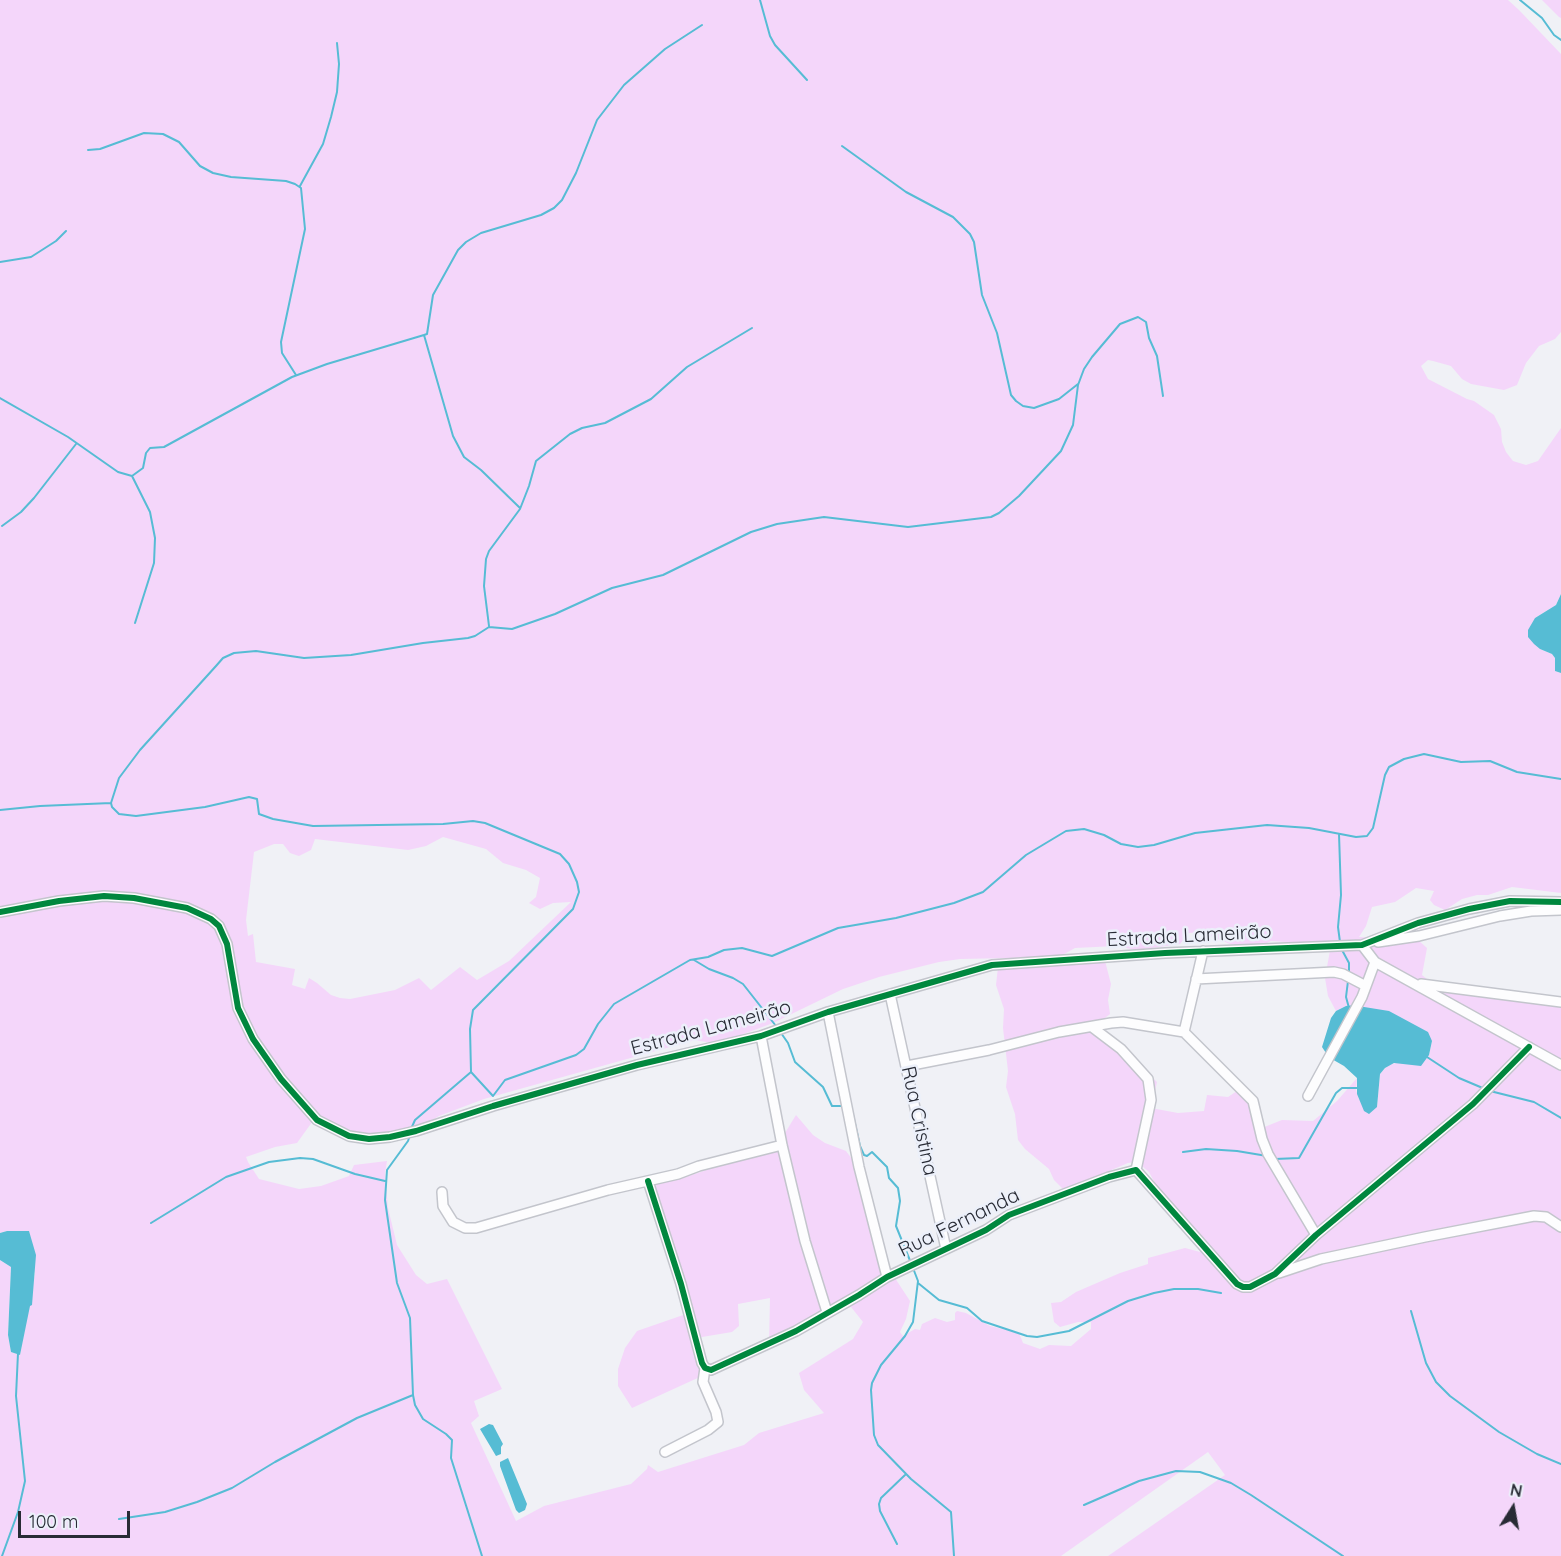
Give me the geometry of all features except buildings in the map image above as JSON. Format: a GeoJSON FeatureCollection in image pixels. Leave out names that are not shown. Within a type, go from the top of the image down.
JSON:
{"type":"FeatureCollection","features":[{"type":"Feature","properties":{"kind":"street","name":"Estrada Lameirão"},"geometry":{"type":"LineString","coordinates":[[0,912],[59,901],[104,896],[134,898],[187,908],[211,919],[224,934],[238,1008],[253,1039],[280,1079],[317,1119],[349,1136],[369,1139],[416,1131],[493,1106],[637,1065],[761,1036],[828,1012],[992,964],[1365,944],[1418,924],[1469,909],[1510,901],[1561,902]]}},
{"type":"Feature","properties":{"kind":"street"},"geometry":{"type":"LineString","coordinates":[[1561,910],[1520,912],[1395,941],[1365,944],[1375,962],[1561,1065]]}},
{"type":"Feature","properties":{"kind":"street"},"geometry":{"type":"LineString","coordinates":[[1184,1032],[1203,951]]}},
{"type":"Feature","properties":{"kind":"street"},"geometry":{"type":"LineString","coordinates":[[1308,1096],[1366,987],[1375,962]]}},
{"type":"Feature","properties":{"kind":"street"},"geometry":{"type":"LineString","coordinates":[[1196,979],[1334,972],[1343,974],[1366,987]]}},
{"type":"Feature","properties":{"kind":"street"},"geometry":{"type":"LineString","coordinates":[[1416,984],[1561,1002]]}},
{"type":"Feature","properties":{"kind":"street","name":"Rua Cristina"},"geometry":{"type":"LineString","coordinates":[[890,994],[946,1249]]}},
{"type":"Feature","properties":{"kind":"street"},"geometry":{"type":"LineString","coordinates":[[828,1012],[859,1167],[887,1277]]}},
{"type":"Feature","properties":{"kind":"street"},"geometry":{"type":"LineString","coordinates":[[906,1066],[989,1050],[1059,1032],[1123,1022],[1184,1032],[1253,1101],[1268,1154],[1316,1234]]}},
{"type":"Feature","properties":{"kind":"street"},"geometry":{"type":"LineString","coordinates":[[1092,1027],[1102,1032],[1121,1049],[1148,1079],[1151,1100],[1136,1170],[1237,1284],[1247,1288],[1275,1274],[1321,1260],[1534,1216],[1546,1217],[1561,1227]]}},
{"type":"Feature","properties":{"kind":"street"},"geometry":{"type":"LineString","coordinates":[[761,1036],[782,1145],[809,1258],[827,1312]]}},
{"type":"Feature","properties":{"kind":"street"},"geometry":{"type":"LineString","coordinates":[[1275,1274],[1316,1234],[1473,1104],[1529,1047]]}},
{"type":"Feature","properties":{"kind":"street"},"geometry":{"type":"LineString","coordinates":[[442,1192],[443,1206],[453,1222],[471,1228],[782,1145]]}},
{"type":"Feature","properties":{"kind":"street","name":"Rua Fernanda"},"geometry":{"type":"LineString","coordinates":[[710,1369],[796,1330],[859,1296],[887,1277],[986,1230],[1017,1211],[1109,1177],[1136,1170]]}},
{"type":"Feature","properties":{"kind":"street"},"geometry":{"type":"LineString","coordinates":[[648,1181],[710,1369],[703,1382],[717,1412],[718,1422],[708,1430],[665,1452]]}},
{"type":"Feature","properties":{"kind":"shaded area"},"geometry":{"type":"Polygon","coordinates":[[[0,0],[1508,0],[1561,54],[1561,332],[1555,339],[1539,346],[1526,363],[1517,385],[1504,390],[1471,384],[1462,379],[1451,366],[1428,360],[1421,366],[1428,379],[1474,401],[1494,415],[1501,429],[1506,452],[1513,461],[1526,465],[1538,461],[1561,428],[1561,594],[1556,605],[1535,618],[1540,649],[1552,654],[1555,658],[1555,671],[1561,673],[1561,893],[1512,887],[1488,895],[1462,899],[1445,910],[1434,905],[1430,900],[1434,891],[1416,888],[1395,902],[1372,907],[1366,926],[1359,937],[1418,940],[1427,948],[1422,975],[1441,995],[1448,991],[1561,998],[1561,1556],[1108,1556],[1225,1475],[1208,1452],[1061,1556],[0,1556],[0,1260],[11,1267],[8,1335],[11,1352],[20,1355],[35,1273],[7,1231],[0,1233],[0,0]],[[443,837],[426,846],[408,850],[315,839],[311,850],[299,856],[290,853],[283,844],[274,844],[254,852],[246,920],[248,936],[253,934],[256,962],[295,969],[292,985],[305,989],[309,978],[331,995],[340,998],[350,999],[395,990],[419,978],[431,990],[460,967],[477,980],[509,961],[571,902],[553,903],[540,909],[529,903],[536,897],[540,878],[526,870],[503,863],[486,849],[443,837]],[[1201,932],[1189,933],[1180,944],[1137,950],[1116,946],[1075,948],[1059,957],[960,959],[939,962],[879,977],[843,989],[773,1023],[717,1044],[695,1040],[484,1099],[439,1116],[417,1129],[396,1133],[362,1134],[315,1118],[297,1143],[275,1147],[246,1157],[259,1179],[299,1189],[321,1186],[349,1176],[354,1165],[387,1161],[385,1173],[388,1208],[397,1245],[416,1275],[427,1284],[447,1279],[502,1389],[474,1401],[479,1416],[471,1423],[516,1521],[544,1506],[631,1484],[647,1469],[648,1465],[658,1472],[744,1445],[759,1433],[824,1413],[804,1390],[799,1373],[853,1339],[863,1322],[851,1307],[769,1346],[770,1298],[738,1304],[739,1326],[732,1332],[696,1338],[702,1376],[632,1408],[618,1386],[618,1369],[625,1348],[637,1331],[689,1313],[652,1176],[668,1175],[677,1180],[777,1146],[796,1115],[813,1135],[825,1143],[846,1151],[855,1163],[876,1249],[910,1301],[900,1332],[903,1336],[915,1329],[920,1330],[922,1324],[935,1318],[947,1322],[955,1320],[957,1311],[966,1313],[990,1326],[1019,1333],[1023,1343],[1040,1349],[1049,1345],[1071,1346],[1091,1329],[1091,1322],[1078,1322],[1060,1327],[1054,1322],[1051,1303],[1061,1302],[1076,1292],[1148,1264],[1148,1258],[1185,1248],[1200,1252],[1193,1236],[1158,1189],[1149,1172],[1136,1162],[1128,1163],[1064,1190],[1054,1180],[1049,1169],[1018,1140],[1015,1114],[1006,1087],[1008,1071],[1003,1028],[1004,1009],[996,985],[998,967],[1105,961],[1111,984],[1108,1000],[1110,1014],[1096,1025],[1157,1082],[1151,1108],[1178,1113],[1204,1111],[1207,1095],[1228,1097],[1243,1087],[1262,1128],[1282,1120],[1313,1121],[1337,1101],[1357,1078],[1356,1090],[1359,1099],[1377,1107],[1380,1074],[1388,1065],[1429,1055],[1432,1041],[1346,1006],[1336,1011],[1328,996],[1325,978],[1331,945],[1271,941],[1263,945],[1246,947],[1230,944],[1201,932]]]}},
{"type":"Feature","properties":{"kind":"shaded area"},"geometry":{"type":"Polygon","coordinates":[[[1542,0],[1561,0],[1561,18],[1559,17],[1542,0]]]}},
{"type":"Feature","properties":{"kind":"water"},"geometry":{"type":"Polygon","coordinates":[[[1561,594],[1561,673],[1555,671],[1555,658],[1552,654],[1534,644],[1528,637],[1528,630],[1535,618],[1556,605],[1561,594]]]}},
{"type":"Feature","properties":{"kind":"water"},"geometry":{"type":"Polygon","coordinates":[[[1356,1005],[1328,1056],[1322,1047],[1331,1018],[1336,1011],[1346,1006],[1356,1005]]]}},
{"type":"Feature","properties":{"kind":"water"},"geometry":{"type":"Polygon","coordinates":[[[1358,1006],[1389,1011],[1428,1032],[1432,1041],[1429,1055],[1421,1066],[1394,1063],[1385,1068],[1380,1074],[1377,1107],[1369,1114],[1364,1111],[1357,1094],[1357,1078],[1344,1066],[1330,1058],[1358,1006]]]}},
{"type":"Feature","properties":{"kind":"water"},"geometry":{"type":"Polygon","coordinates":[[[29,1231],[36,1255],[32,1305],[20,1355],[11,1352],[8,1335],[11,1267],[0,1260],[0,1233],[29,1231]]]}},
{"type":"Feature","properties":{"kind":"water"},"geometry":{"type":"Polygon","coordinates":[[[489,1424],[493,1425],[503,1444],[501,1454],[496,1456],[480,1429],[489,1424]]]}},
{"type":"Feature","properties":{"kind":"water"},"geometry":{"type":"Polygon","coordinates":[[[508,1458],[527,1504],[525,1510],[519,1513],[500,1466],[500,1462],[508,1458]]]}},
{"type":"Feature","properties":{"kind":"waterway"},"geometry":{"type":"LineString","coordinates":[[760,0],[770,36],[775,45],[807,80]]}},
{"type":"Feature","properties":{"kind":"waterway"},"geometry":{"type":"LineString","coordinates":[[1520,0],[1542,18],[1554,35],[1561,40]]}},
{"type":"Feature","properties":{"kind":"waterway"},"geometry":{"type":"LineString","coordinates":[[520,508],[481,470],[464,457],[453,436],[424,335],[427,334],[433,295],[458,250],[466,242],[481,233],[541,215],[554,208],[562,200],[576,173],[597,120],[624,85],[665,49],[702,25]]}},
{"type":"Feature","properties":{"kind":"waterway"},"geometry":{"type":"LineString","coordinates":[[300,186],[323,144],[331,117],[337,92],[339,64],[337,43]]}},
{"type":"Feature","properties":{"kind":"waterway"},"geometry":{"type":"LineString","coordinates":[[88,150],[100,149],[144,133],[163,134],[179,142],[200,166],[213,173],[231,177],[286,181],[301,188],[305,229],[281,342],[282,353],[296,375]]}},
{"type":"Feature","properties":{"kind":"waterway"},"geometry":{"type":"LineString","coordinates":[[842,146],[906,192],[953,217],[970,234],[974,242],[982,295],[997,333],[1011,395],[1016,401],[1023,406],[1034,408],[1059,399],[1078,384]]}},
{"type":"Feature","properties":{"kind":"waterway"},"geometry":{"type":"LineString","coordinates":[[0,262],[31,257],[56,241],[66,231]]}},
{"type":"Feature","properties":{"kind":"waterway"},"geometry":{"type":"LineString","coordinates":[[1163,396],[1157,356],[1149,338],[1146,322],[1138,317],[1120,324],[1084,369],[1078,385],[1073,425],[1061,451],[1019,496],[991,517],[908,527],[824,517],[777,524],[751,532],[663,575],[612,588],[555,614],[512,629],[489,627],[468,638],[351,655],[304,658],[256,651],[234,653],[223,658],[140,750],[119,778],[111,803],[112,807],[119,814],[136,816],[205,807],[249,797],[257,799],[259,814],[273,819],[313,826],[443,824],[473,821],[485,823],[560,854],[569,864],[577,882],[579,892],[573,909],[473,1010],[470,1029],[471,1072],[493,1096],[505,1080],[576,1055],[584,1049],[598,1024],[614,1004],[690,960],[708,957],[724,950],[742,948],[772,956],[838,928],[896,918],[954,903],[983,892],[1026,855],[1066,831],[1084,829],[1104,835],[1121,844],[1138,847],[1154,845],[1195,833],[1267,825],[1309,828],[1356,837],[1367,836],[1373,828],[1385,775],[1389,767],[1404,759],[1424,754],[1461,762],[1490,761],[1517,772],[1561,779]]}},
{"type":"Feature","properties":{"kind":"waterway"},"geometry":{"type":"LineString","coordinates":[[489,626],[484,586],[486,559],[489,551],[520,509],[536,461],[570,434],[582,428],[605,423],[651,399],[687,367],[752,328]]}},
{"type":"Feature","properties":{"kind":"waterway"},"geometry":{"type":"LineString","coordinates":[[0,398],[68,437],[118,472],[132,476],[143,468],[146,453],[150,448],[164,447],[292,377],[424,335]]}},
{"type":"Feature","properties":{"kind":"waterway"},"geometry":{"type":"LineString","coordinates":[[2,526],[21,512],[34,498],[76,444]]}},
{"type":"Feature","properties":{"kind":"waterway"},"geometry":{"type":"LineString","coordinates":[[132,476],[150,512],[155,538],[154,563],[135,623]]}},
{"type":"Feature","properties":{"kind":"waterway"},"geometry":{"type":"LineString","coordinates":[[0,810],[111,803]]}},
{"type":"Feature","properties":{"kind":"waterway"},"geometry":{"type":"LineString","coordinates":[[1339,834],[1341,895],[1338,927],[1340,942]]}},
{"type":"Feature","properties":{"kind":"waterway"},"geometry":{"type":"LineString","coordinates":[[1342,950],[1349,963],[1349,972]]}},
{"type":"Feature","properties":{"kind":"waterway"},"geometry":{"type":"LineString","coordinates":[[694,960],[743,984],[776,1026]]}},
{"type":"Feature","properties":{"kind":"waterway"},"geometry":{"type":"LineString","coordinates":[[1348,981],[1346,997],[1349,1008]]}},
{"type":"Feature","properties":{"kind":"waterway"},"geometry":{"type":"LineString","coordinates":[[781,1033],[788,1043],[795,1062],[823,1087],[832,1106],[843,1106]]}},
{"type":"Feature","properties":{"kind":"waterway"},"geometry":{"type":"LineString","coordinates":[[1427,1057],[1459,1078],[1485,1089]]}},
{"type":"Feature","properties":{"kind":"waterway"},"geometry":{"type":"LineString","coordinates":[[411,1129],[415,1120],[471,1072]]}},
{"type":"Feature","properties":{"kind":"waterway"},"geometry":{"type":"LineString","coordinates":[[1275,1159],[1299,1158],[1336,1093],[1342,1088],[1358,1088]]}},
{"type":"Feature","properties":{"kind":"waterway"},"geometry":{"type":"LineString","coordinates":[[1490,1091],[1534,1102],[1561,1118]]}},
{"type":"Feature","properties":{"kind":"waterway"},"geometry":{"type":"LineString","coordinates":[[851,1106],[864,1155],[867,1156],[872,1152],[887,1167],[889,1178],[898,1188],[900,1201],[896,1226],[911,1263]]}},
{"type":"Feature","properties":{"kind":"waterway"},"geometry":{"type":"LineString","coordinates":[[410,1135],[387,1170],[385,1200],[397,1283],[410,1318],[413,1395],[415,1405],[423,1419],[452,1440],[451,1458],[482,1556]]}},
{"type":"Feature","properties":{"kind":"waterway"},"geometry":{"type":"LineString","coordinates":[[1183,1152],[1206,1149],[1267,1156]]}},
{"type":"Feature","properties":{"kind":"waterway"},"geometry":{"type":"LineString","coordinates":[[151,1223],[226,1177],[269,1162],[300,1158],[313,1159],[355,1174],[385,1181]]}},
{"type":"Feature","properties":{"kind":"waterway"},"geometry":{"type":"LineString","coordinates":[[913,1268],[918,1281],[913,1322],[905,1336],[881,1365],[872,1383],[874,1435],[878,1445],[911,1479],[951,1512],[954,1556]]}},
{"type":"Feature","properties":{"kind":"waterway"},"geometry":{"type":"LineString","coordinates":[[918,1283],[939,1300],[967,1308],[982,1321],[1027,1336],[1037,1337],[1069,1331],[1128,1301],[1154,1293],[1174,1289],[1198,1289],[1221,1293]]}},
{"type":"Feature","properties":{"kind":"waterway"},"geometry":{"type":"LineString","coordinates":[[1411,1311],[1426,1363],[1436,1382],[1450,1396],[1499,1432],[1537,1454],[1561,1464]]}},
{"type":"Feature","properties":{"kind":"waterway"},"geometry":{"type":"LineString","coordinates":[[2,1556],[18,1512],[25,1481],[16,1396],[18,1353]]}},
{"type":"Feature","properties":{"kind":"waterway"},"geometry":{"type":"LineString","coordinates":[[119,1519],[165,1512],[232,1488],[357,1418],[413,1395]]}},
{"type":"Feature","properties":{"kind":"waterway"},"geometry":{"type":"LineString","coordinates":[[1084,1505],[1139,1481],[1176,1471],[1200,1472],[1231,1483],[1343,1556]]}},
{"type":"Feature","properties":{"kind":"waterway"},"geometry":{"type":"LineString","coordinates":[[897,1544],[880,1511],[879,1504],[881,1498],[905,1475]]}},
{"type":"Feature","properties":{"kind":"cycle path"},"geometry":{"type":"LineString","coordinates":[[0,912],[59,901],[104,896],[134,898],[187,908],[211,919],[219,926],[227,944],[238,1008],[253,1039],[281,1079],[317,1120],[349,1136],[369,1139],[416,1131],[493,1106],[637,1065],[761,1036],[828,1012],[992,965],[1165,953],[1362,945],[1418,923],[1469,909],[1510,901],[1561,902]]}},
{"type":"Feature","properties":{"kind":"cycle path"},"geometry":{"type":"LineString","coordinates":[[648,1181],[681,1284],[702,1363],[705,1368],[711,1370],[796,1331],[887,1277],[986,1230],[1009,1215],[1109,1177],[1136,1170],[1237,1284],[1250,1287],[1275,1274],[1316,1235],[1473,1104],[1529,1047]]}}]}
